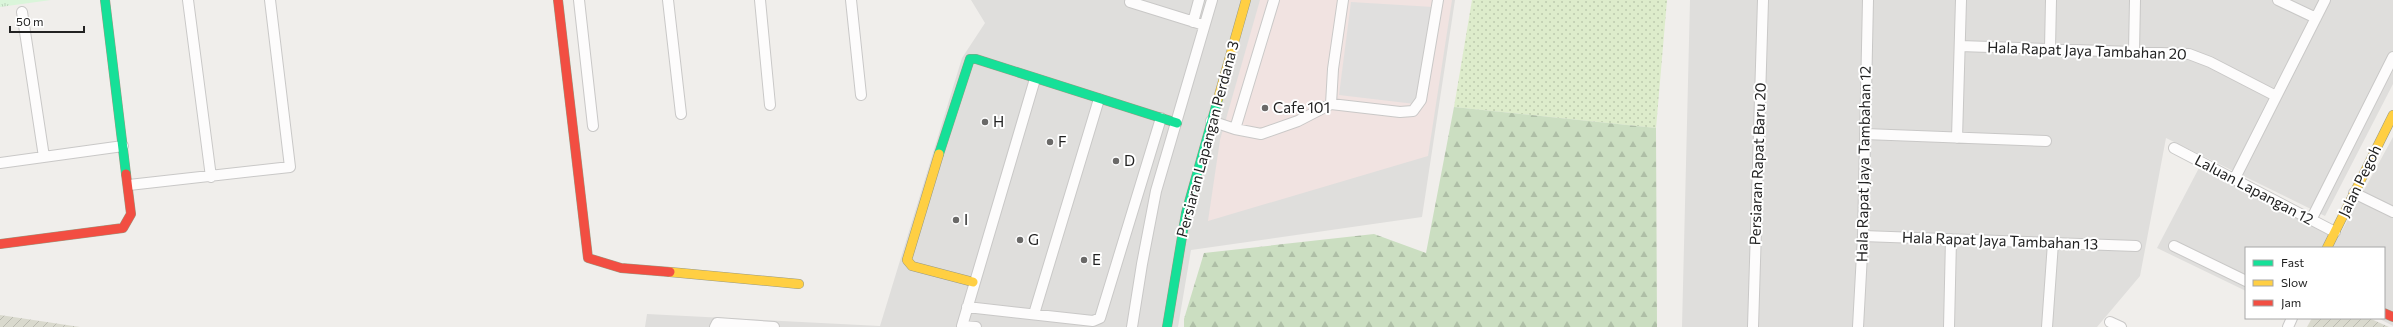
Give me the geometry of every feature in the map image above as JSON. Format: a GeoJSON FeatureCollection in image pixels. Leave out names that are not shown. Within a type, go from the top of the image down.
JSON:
{"type":"FeatureCollection","features":[{"type":"Feature","properties":{"kind":"street"},"geometry":{"type":"LineString","coordinates":[[0,244],[122,228],[132,214],[105,0]]}},
{"type":"Feature","properties":{"kind":"street"},"geometry":{"type":"LineString","coordinates":[[188,0],[211,177]]}},
{"type":"Feature","properties":{"kind":"street"},"geometry":{"type":"LineString","coordinates":[[129,185],[290,167],[270,0]]}},
{"type":"Feature","properties":{"kind":"street"},"geometry":{"type":"LineString","coordinates":[[558,0],[588,258],[621,268],[799,284]]}},
{"type":"Feature","properties":{"kind":"street"},"geometry":{"type":"LineString","coordinates":[[579,0],[593,126]]}},
{"type":"Feature","properties":{"kind":"street"},"geometry":{"type":"LineString","coordinates":[[668,0],[681,114]]}},
{"type":"Feature","properties":{"kind":"street"},"geometry":{"type":"LineString","coordinates":[[760,0],[770,105]]}},
{"type":"Feature","properties":{"kind":"street"},"geometry":{"type":"LineString","coordinates":[[851,0],[861,95]]}},
{"type":"Feature","properties":{"kind":"street"},"geometry":{"type":"LineString","coordinates":[[1131,0],[1130,2],[1204,25]]}},
{"type":"Feature","properties":{"kind":"street"},"geometry":{"type":"LineString","coordinates":[[1193,22],[1199,0]]}},
{"type":"Feature","properties":{"kind":"street"},"geometry":{"type":"LineString","coordinates":[[1132,327],[1156,190],[1177,123],[1212,0]]}},
{"type":"Feature","properties":{"kind":"street","name":"Persiaran Lapangan Perdana 3"},"geometry":{"type":"LineString","coordinates":[[1167,327],[1186,213],[1246,0]]}},
{"type":"Feature","properties":{"kind":"street"},"geometry":{"type":"LineString","coordinates":[[1235,129],[1274,0]]}},
{"type":"Feature","properties":{"kind":"street"},"geometry":{"type":"LineString","coordinates":[[1331,104],[1333,69],[1343,0]]}},
{"type":"Feature","properties":{"kind":"street"},"geometry":{"type":"LineString","coordinates":[[1211,121],[1235,129],[1265,133],[1298,121],[1331,104],[1408,112],[1418,107],[1421,100],[1438,0]]}},
{"type":"Feature","properties":{"kind":"street","name":"Persiaran Rapat Baru 20"},"geometry":{"type":"LineString","coordinates":[[1753,327],[1764,0]]}},
{"type":"Feature","properties":{"kind":"street","name":"Hala Rapat Jaya Tambahan 12"},"geometry":{"type":"LineString","coordinates":[[1858,327],[1863,236],[1868,0]]}},
{"type":"Feature","properties":{"kind":"street"},"geometry":{"type":"LineString","coordinates":[[1957,138],[1961,0]]}},
{"type":"Feature","properties":{"kind":"street"},"geometry":{"type":"LineString","coordinates":[[2050,48],[2052,0]]}},
{"type":"Feature","properties":{"kind":"street"},"geometry":{"type":"LineString","coordinates":[[2134,52],[2135,0]]}},
{"type":"Feature","properties":{"kind":"street"},"geometry":{"type":"LineString","coordinates":[[2278,0],[2316,18]]}},
{"type":"Feature","properties":{"kind":"street"},"geometry":{"type":"LineString","coordinates":[[2234,180],[2325,0]]}},
{"type":"Feature","properties":{"kind":"street"},"geometry":{"type":"LineString","coordinates":[[22,12],[44,157]]}},
{"type":"Feature","properties":{"kind":"street","name":"Hala Rapat Jaya Tambahan 20"},"geometry":{"type":"LineString","coordinates":[[1960,46],[2189,54],[2210,62],[2276,96]]}},
{"type":"Feature","properties":{"kind":"street"},"geometry":{"type":"LineString","coordinates":[[2311,220],[2393,57]]}},
{"type":"Feature","properties":{"kind":"street"},"geometry":{"type":"LineString","coordinates":[[973,282],[912,266],[908,263],[907,257],[968,61],[976,59],[1177,123]]}},
{"type":"Feature","properties":{"kind":"street"},"geometry":{"type":"LineString","coordinates":[[976,327],[962,326],[973,282],[1035,79]]}},
{"type":"Feature","properties":{"kind":"street"},"geometry":{"type":"LineString","coordinates":[[1034,314],[1099,99]]}},
{"type":"Feature","properties":{"kind":"street","name":"Jalan Pegoh"},"geometry":{"type":"LineString","coordinates":[[2328,247],[2393,115]]}},
{"type":"Feature","properties":{"kind":"street"},"geometry":{"type":"LineString","coordinates":[[967,306],[1093,321],[1100,318],[1161,118]]}},
{"type":"Feature","properties":{"kind":"street"},"geometry":{"type":"LineString","coordinates":[[1865,134],[2046,141]]}},
{"type":"Feature","properties":{"kind":"street"},"geometry":{"type":"LineString","coordinates":[[0,163],[123,146]]}},
{"type":"Feature","properties":{"kind":"street","name":"Laluan Lapangan 12"},"geometry":{"type":"LineString","coordinates":[[2174,148],[2335,232]]}},
{"type":"Feature","properties":{"kind":"street"},"geometry":{"type":"LineString","coordinates":[[2354,193],[2393,212]]}},
{"type":"Feature","properties":{"kind":"street","name":"Hala Rapat Jaya Tambahan 13"},"geometry":{"type":"LineString","coordinates":[[1863,236],[2136,246]]}},
{"type":"Feature","properties":{"kind":"street"},"geometry":{"type":"LineString","coordinates":[[1949,327],[1951,239]]}},
{"type":"Feature","properties":{"kind":"street"},"geometry":{"type":"LineString","coordinates":[[2047,327],[2053,243]]}},
{"type":"Feature","properties":{"kind":"street"},"geometry":{"type":"LineString","coordinates":[[2174,246],[2245,281]]}},
{"type":"Feature","properties":{"kind":"street"},"geometry":{"type":"LineString","coordinates":[[2110,322],[2121,327]]}},
{"type":"Feature","properties":{"kind":"street"},"geometry":{"type":"LineString","coordinates":[[716,325],[774,327]]}},
{"type":"Feature","properties":{"kind":"shaded area"},"geometry":{"type":"Polygon","coordinates":[[[971,0],[1455,0],[1422,217],[1191,250],[1178,327],[645,327],[647,314],[880,326],[962,58],[985,23],[971,0]]]}},
{"type":"Feature","properties":{"kind":"shaded area"},"geometry":{"type":"Polygon","coordinates":[[[1260,0],[1452,0],[1428,156],[1208,221],[1220,140],[1260,0]]]}},
{"type":"Feature","properties":{"kind":"shaded area"},"geometry":{"type":"Polygon","coordinates":[[[1690,0],[2393,0],[2393,84],[2325,216],[2166,138],[2140,276],[2097,327],[1682,327],[1690,0]]]}},
{"type":"Feature","properties":{"kind":"shaded area"},"geometry":{"type":"Polygon","coordinates":[[[1351,2],[1433,7],[1415,104],[1339,95],[1351,2]]]}},
{"type":"Feature","properties":{"kind":"shaded area"},"geometry":{"type":"Polygon","coordinates":[[[2393,137],[2393,326],[2380,319],[2385,319],[2385,247],[2245,247],[2245,291],[2157,248],[2200,166],[2339,236],[2393,137]]]}},
{"type":"Feature","properties":{"kind":"shaded area"},"geometry":{"type":"Polygon","coordinates":[[[0,315],[80,327],[0,327],[0,315]]]}},
{"type":"Feature","properties":{"kind":"shaded area"},"geometry":{"type":"Polygon","coordinates":[[[2311,319],[2371,319],[2389,327],[2307,327],[2311,319]]]}},
{"type":"Feature","properties":{"kind":"green space"},"geometry":{"type":"Polygon","coordinates":[[[0,0],[51,0],[0,7],[0,0]]]}},
{"type":"Feature","properties":{"kind":"green space"},"geometry":{"type":"Polygon","coordinates":[[[1472,0],[1667,0],[1656,128],[1454,107],[1472,0]]]}},
{"type":"Feature","properties":{"kind":"green space"},"geometry":{"type":"Polygon","coordinates":[[[1454,107],[1656,128],[1657,327],[1184,327],[1184,319],[1204,253],[1374,234],[1426,253],[1454,107]]]}},
{"type":"Feature","properties":{"kind":"traffic: fast"},"geometry":{"type":"LineString","coordinates":[[105,0],[126,174]]}},
{"type":"Feature","properties":{"kind":"traffic: fast"},"geometry":{"type":"LineString","coordinates":[[939,154],[970,59],[976,59],[1177,123]]}},
{"type":"Feature","properties":{"kind":"traffic: fast"},"geometry":{"type":"LineString","coordinates":[[1167,327],[1186,213],[1218,99]]}},
{"type":"Feature","properties":{"kind":"traffic: slow"},"geometry":{"type":"LineString","coordinates":[[1218,99],[1246,0]]}},
{"type":"Feature","properties":{"kind":"traffic: slow"},"geometry":{"type":"LineString","coordinates":[[2327,247],[2393,115]]}},
{"type":"Feature","properties":{"kind":"traffic: slow"},"geometry":{"type":"LineString","coordinates":[[939,154],[907,260],[912,266],[973,282]]}},
{"type":"Feature","properties":{"kind":"traffic: slow"},"geometry":{"type":"LineString","coordinates":[[670,272],[799,284]]}},
{"type":"Feature","properties":{"kind":"traffic: jam"},"geometry":{"type":"LineString","coordinates":[[558,0],[588,258],[621,268],[670,272]]}},
{"type":"Feature","properties":{"kind":"traffic: jam"},"geometry":{"type":"LineString","coordinates":[[0,244],[123,228],[131,214],[126,174]]}},
{"type":"Feature","properties":{"kind":"traffic: jam"},"geometry":{"type":"LineString","coordinates":[[2385,313],[2393,317]]}},
{"type":"Feature","properties":{"kind":"place","name":"Cafe 101"},"geometry":{"type":"Point","coordinates":[1265,108]}},
{"type":"Feature","properties":{"kind":"place","name":"H"},"geometry":{"type":"Point","coordinates":[985,122]}},
{"type":"Feature","properties":{"kind":"place","name":"F"},"geometry":{"type":"Point","coordinates":[1050,142]}},
{"type":"Feature","properties":{"kind":"place","name":"D"},"geometry":{"type":"Point","coordinates":[1116,161]}},
{"type":"Feature","properties":{"kind":"place","name":"I"},"geometry":{"type":"Point","coordinates":[956,220]}},
{"type":"Feature","properties":{"kind":"place","name":"G"},"geometry":{"type":"Point","coordinates":[1020,240]}},
{"type":"Feature","properties":{"kind":"place","name":"E"},"geometry":{"type":"Point","coordinates":[1084,260]}}]}
